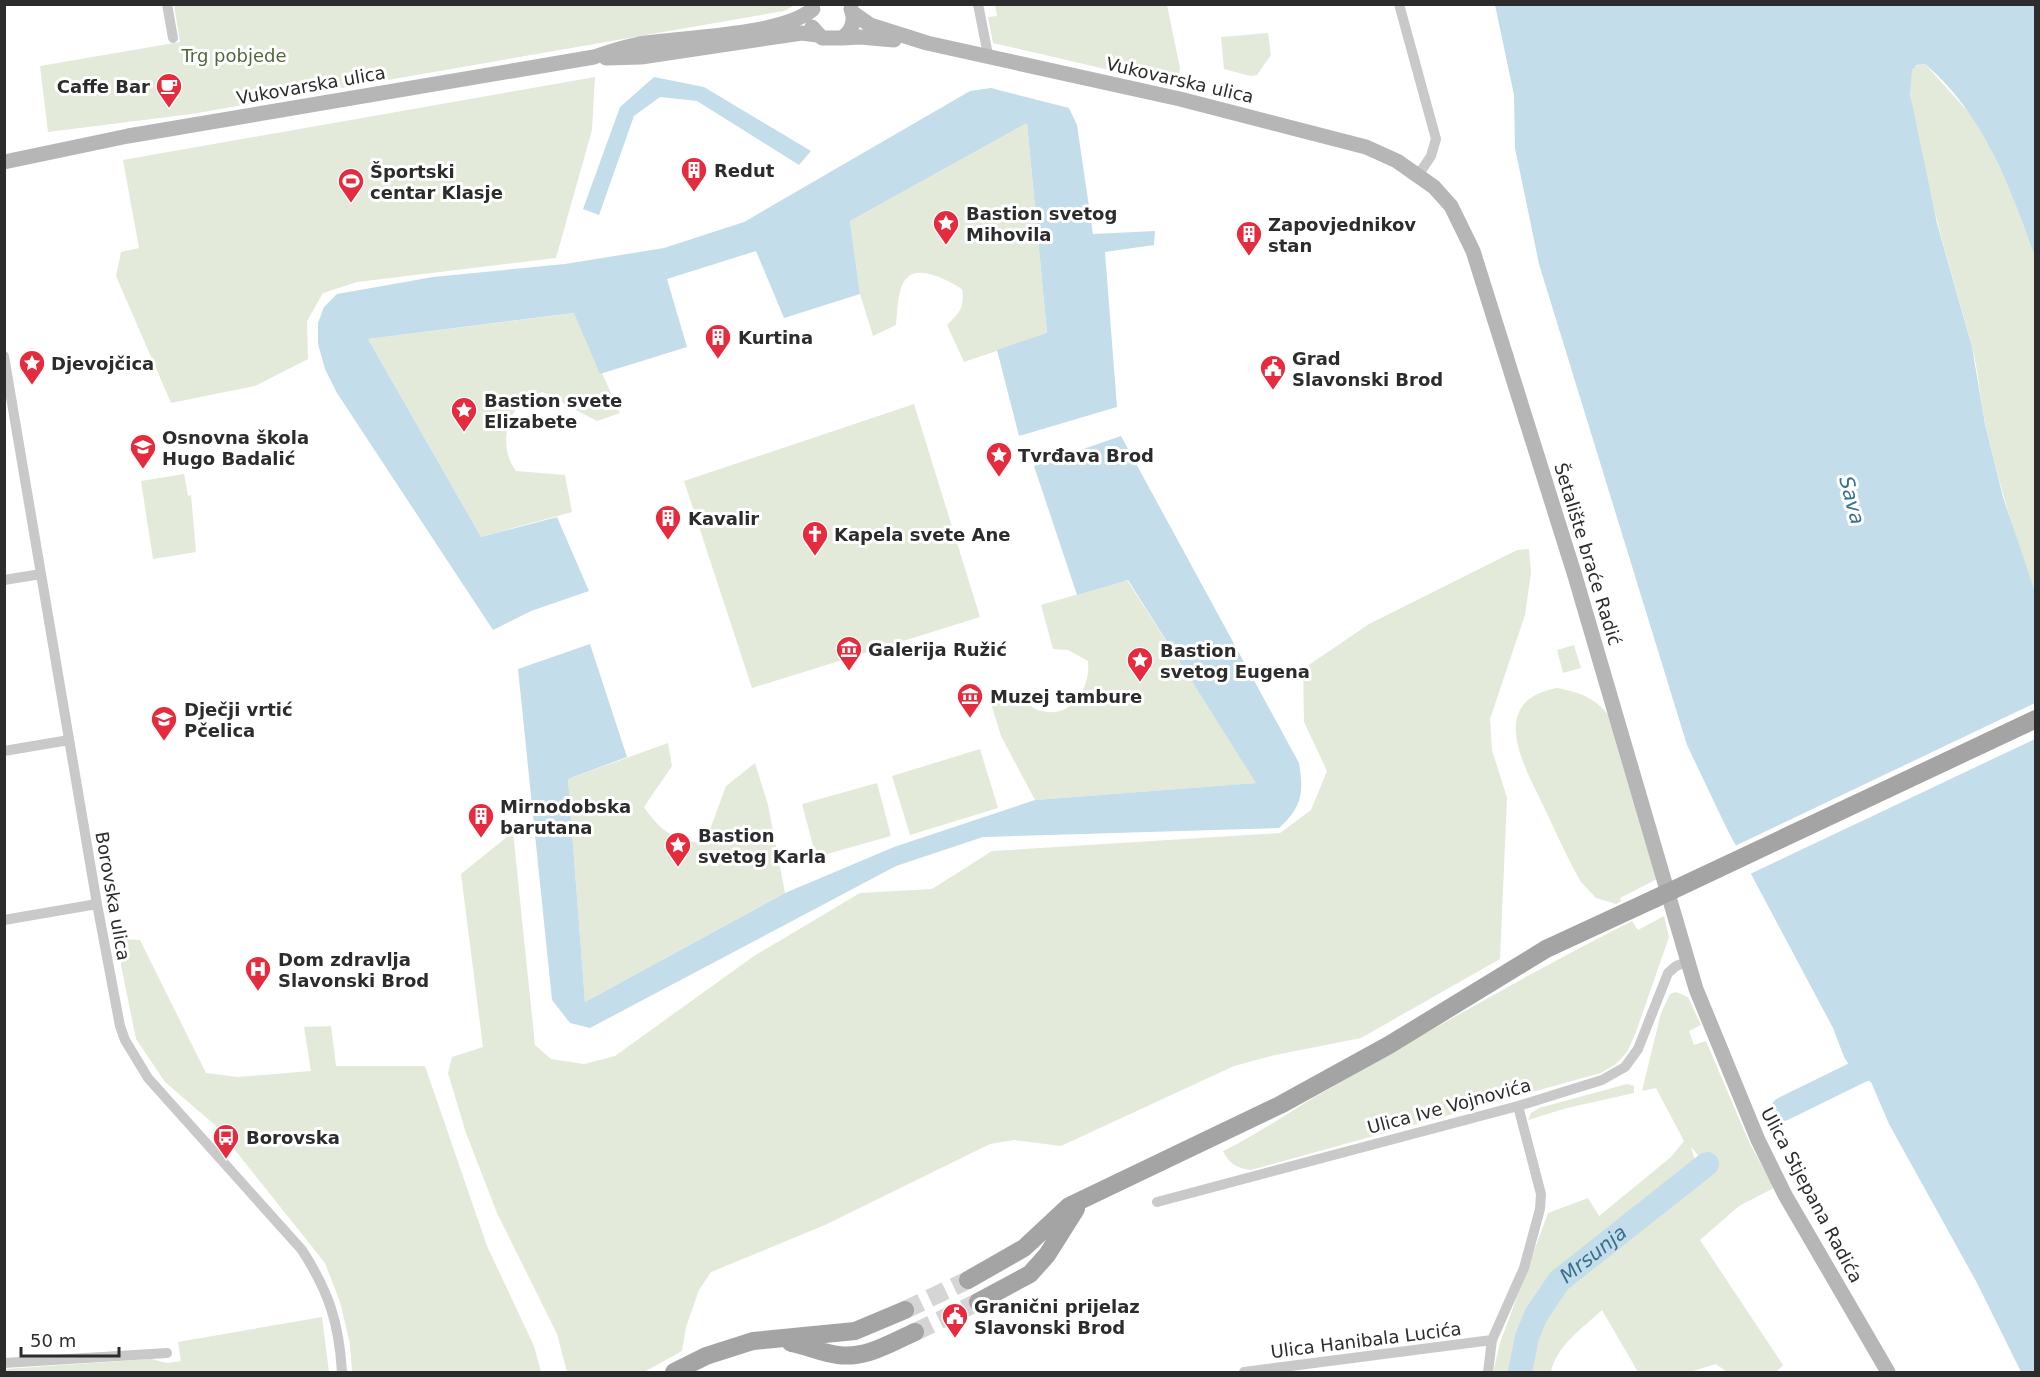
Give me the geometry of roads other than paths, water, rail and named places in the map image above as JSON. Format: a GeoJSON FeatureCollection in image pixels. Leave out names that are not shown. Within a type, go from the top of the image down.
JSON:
{"type":"FeatureCollection","features":[{"type":"Feature","properties":{"kind":"main road","name":"Vukovarska ulica"},"geometry":{"type":"LineString","coordinates":[[4,162],[34,154],[594,57],[638,45],[784,24],[801,18],[814,7]]}},
{"type":"Feature","properties":{"kind":"main road"},"geometry":{"type":"LineString","coordinates":[[814,7],[811,22],[817,35]]}},
{"type":"Feature","properties":{"kind":"main road","name":"Vukovarska ulica"},"geometry":{"type":"LineString","coordinates":[[850,9],[870,26],[927,43],[988,55],[1328,136],[1366,147],[1419,174]]}},
{"type":"Feature","properties":{"kind":"main road"},"geometry":{"type":"LineString","coordinates":[[842,38],[852,28],[850,9]]}},
{"type":"Feature","properties":{"kind":"main road","name":"Vukovarska ulica"},"geometry":{"type":"LineString","coordinates":[[594,57],[641,57],[802,33],[817,35],[829,40],[860,37],[927,43]]}},
{"type":"Feature","properties":{"kind":"main road","name":"Vukovarska ulica"},"geometry":{"type":"LineString","coordinates":[[4,155],[34,154]]}},
{"type":"Feature","properties":{"kind":"main road","name":"Šetalište braće Radić"},"geometry":{"type":"LineString","coordinates":[[1419,174],[1451,206],[1473,251],[1578,586],[1687,962]]}},
{"type":"Feature","properties":{"kind":"main road"},"geometry":{"type":"LineString","coordinates":[[968,1280],[1015,1255],[1064,1209],[1280,1105],[1389,1045],[1546,948],[2036,718]]}},
{"type":"Feature","properties":{"kind":"main road","name":"Ulica Stjepana Radića"},"geometry":{"type":"LineString","coordinates":[[1687,962],[1714,1037],[1758,1140],[1791,1204],[1888,1372]]}},
{"type":"Feature","properties":{"kind":"main road"},"geometry":{"type":"LineString","coordinates":[[978,1302],[1030,1274],[1047,1255],[1071,1214],[1091,1196]]}},
{"type":"Feature","properties":{"kind":"main road"},"geometry":{"type":"LineString","coordinates":[[674,1372],[706,1356],[753,1341],[855,1331],[905,1310]]}},
{"type":"Feature","properties":{"kind":"main road"},"geometry":{"type":"LineString","coordinates":[[772,1339],[827,1353],[852,1356],[871,1351],[915,1332]]}},
{"type":"Feature","properties":{"kind":"street"},"geometry":{"type":"LineString","coordinates":[[167,4],[173,38]]}},
{"type":"Feature","properties":{"kind":"street"},"geometry":{"type":"LineString","coordinates":[[978,4],[988,55]]}},
{"type":"Feature","properties":{"kind":"street"},"geometry":{"type":"LineString","coordinates":[[1400,4],[1436,139],[1431,156],[1419,174]]}},
{"type":"Feature","properties":{"kind":"street","name":"Borovska ulica"},"geometry":{"type":"LineString","coordinates":[[4,356],[9,408],[41,574],[117,1014],[125,1040],[148,1078],[302,1250],[316,1272],[335,1317],[342,1372]]}},
{"type":"Feature","properties":{"kind":"street"},"geometry":{"type":"LineString","coordinates":[[4,580],[41,574]]}},
{"type":"Feature","properties":{"kind":"street"},"geometry":{"type":"LineString","coordinates":[[4,752],[69,740]]}},
{"type":"Feature","properties":{"kind":"street"},"geometry":{"type":"LineString","coordinates":[[4,920],[97,904]]}},
{"type":"Feature","properties":{"kind":"street","name":"Ulica Ive Vojnovića"},"geometry":{"type":"LineString","coordinates":[[1157,1202],[1518,1106],[1602,1080],[1625,1067],[1638,1049],[1668,973],[1687,962]]}},
{"type":"Feature","properties":{"kind":"street"},"geometry":{"type":"LineString","coordinates":[[1488,1372],[1492,1340],[1524,1268],[1540,1209],[1541,1194],[1518,1106]]}},
{"type":"Feature","properties":{"kind":"street","name":"Ulica Hanibala Lucića"},"geometry":{"type":"LineString","coordinates":[[1248,1372],[1492,1340]]}},
{"type":"Feature","properties":{"kind":"street"},"geometry":{"type":"LineString","coordinates":[[4,1364],[167,1353]]}},
{"type":"Feature","properties":{"kind":"water","name":"Sava"},"geometry":{"type":"Polygon","coordinates":[[[1495,5],[2035,5],[2035,257],[2005,178],[1964,105],[1925,64],[1917,65],[1912,70],[1910,94],[1937,223],[1972,347],[1985,424],[2003,497],[2035,592],[2035,1372],[2021,1372],[1977,1283],[1889,1124],[1871,1082],[1855,1074],[1844,1057],[1833,1028],[1727,829],[1687,745],[1539,264],[1515,148],[1514,95],[1495,5]]]}},
{"type":"Feature","properties":{"kind":"water"},"geometry":{"type":"Polygon","coordinates":[[[654,77],[704,87],[811,151],[799,165],[697,101],[660,97],[634,116],[599,215],[583,209],[620,107],[654,77]]]}},
{"type":"Feature","properties":{"kind":"water"},"geometry":{"type":"Polygon","coordinates":[[[991,88],[1069,108],[1077,125],[1093,234],[1155,231],[1154,245],[1105,252],[1117,407],[1019,436],[997,350],[1047,333],[1027,123],[850,221],[860,294],[784,318],[756,251],[667,279],[687,347],[600,374],[574,313],[368,339],[481,537],[557,517],[589,591],[531,611],[493,630],[337,393],[325,369],[318,344],[318,323],[324,307],[337,294],[433,277],[565,264],[664,248],[744,222],[970,91],[991,88]]]}},
{"type":"Feature","properties":{"kind":"water"},"geometry":{"type":"Polygon","coordinates":[[[1121,436],[1299,763],[1300,799],[1287,820],[1279,828],[983,837],[896,866],[590,1028],[570,1023],[552,1000],[518,669],[590,644],[627,757],[568,779],[585,1002],[785,893],[894,847],[1035,800],[1256,783],[1128,580],[1077,595],[1034,466],[1121,436]]]}},
{"type":"Feature","properties":{"kind":"waterway","name":"Mrsunja"},"geometry":{"type":"LineString","coordinates":[[1783,1109],[1883,1060]]}},
{"type":"Feature","properties":{"kind":"waterway","name":"Mrsunja"},"geometry":{"type":"LineString","coordinates":[[1520,1372],[1527,1337],[1536,1315],[1559,1281],[1707,1164]]}},
{"type":"Feature","properties":{"kind":"tunnel"},"geometry":{"type":"LineString","coordinates":[[905,1310],[968,1280]]}},
{"type":"Feature","properties":{"kind":"tunnel"},"geometry":{"type":"LineString","coordinates":[[915,1332],[978,1302]]}},
{"type":"Feature","properties":{"kind":"place","name":"Caffe Bar"},"geometry":{"type":"Point","coordinates":[169,109]}},
{"type":"Feature","properties":{"kind":"place","name":"Redut"},"geometry":{"type":"Point","coordinates":[694,193]}},
{"type":"Feature","properties":{"kind":"place","name":"Športski centar Klasje"},"geometry":{"type":"Point","coordinates":[351,204]}},
{"type":"Feature","properties":{"kind":"place","name":"Bastion svetog Mihovila"},"geometry":{"type":"Point","coordinates":[946,246]}},
{"type":"Feature","properties":{"kind":"place","name":"Zapovjednikov stan"},"geometry":{"type":"Point","coordinates":[1249,257]}},
{"type":"Feature","properties":{"kind":"place","name":"Kurtina"},"geometry":{"type":"Point","coordinates":[718,360]}},
{"type":"Feature","properties":{"kind":"place","name":"Djevojčica"},"geometry":{"type":"Point","coordinates":[32,386]}},
{"type":"Feature","properties":{"kind":"place","name":"Grad Slavonski Brod"},"geometry":{"type":"Point","coordinates":[1273,391]}},
{"type":"Feature","properties":{"kind":"place","name":"Bastion svete Elizabete"},"geometry":{"type":"Point","coordinates":[464,433]}},
{"type":"Feature","properties":{"kind":"place","name":"Osnovna škola Hugo Badalić"},"geometry":{"type":"Point","coordinates":[143,470]}},
{"type":"Feature","properties":{"kind":"place","name":"Tvrđava Brod"},"geometry":{"type":"Point","coordinates":[999,478]}},
{"type":"Feature","properties":{"kind":"place","name":"Kavalir"},"geometry":{"type":"Point","coordinates":[668,541]}},
{"type":"Feature","properties":{"kind":"place","name":"Kapela svete Ane"},"geometry":{"type":"Point","coordinates":[815,557]}},
{"type":"Feature","properties":{"kind":"place","name":"Galerija Ružić"},"geometry":{"type":"Point","coordinates":[849,672]}},
{"type":"Feature","properties":{"kind":"place","name":"Bastion svetog Eugena"},"geometry":{"type":"Point","coordinates":[1140,683]}},
{"type":"Feature","properties":{"kind":"place","name":"Muzej tambure"},"geometry":{"type":"Point","coordinates":[970,719]}},
{"type":"Feature","properties":{"kind":"place","name":"Dječji vrtić Pčelica"},"geometry":{"type":"Point","coordinates":[164,742]}},
{"type":"Feature","properties":{"kind":"place","name":"Mirnodobska barutana"},"geometry":{"type":"Point","coordinates":[481,839]}},
{"type":"Feature","properties":{"kind":"place","name":"Bastion svetog Karla"},"geometry":{"type":"Point","coordinates":[678,868]}},
{"type":"Feature","properties":{"kind":"place","name":"Dom zdravlja Slavonski Brod"},"geometry":{"type":"Point","coordinates":[258,992]}},
{"type":"Feature","properties":{"kind":"place","name":"Borovska"},"geometry":{"type":"Point","coordinates":[226,1160]}},
{"type":"Feature","properties":{"kind":"place","name":"Granični prijelaz Slavonski Brod"},"geometry":{"type":"Point","coordinates":[955,1339]}},
{"type":"Feature","properties":{"kind":"park label","name":"Trg pobjede"},"geometry":{"type":"Point","coordinates":[234,55]}}]}
